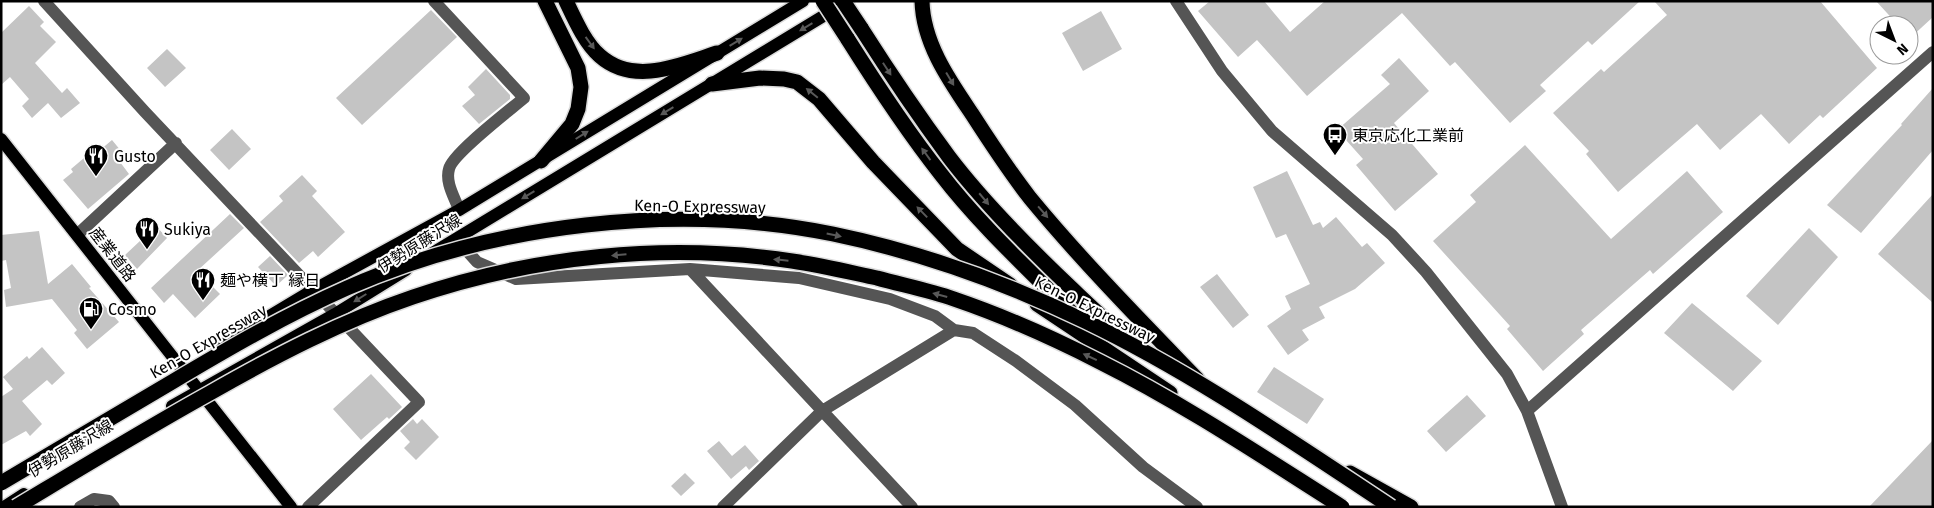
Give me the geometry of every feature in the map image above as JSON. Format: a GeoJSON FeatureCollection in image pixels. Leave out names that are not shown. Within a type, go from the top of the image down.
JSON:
{"type":"FeatureCollection","features":[{"type":"Feature","properties":{"kind":"highway"},"geometry":{"type":"LineString","coordinates":[[541,161],[572,124],[578,109],[581,87],[578,68],[545,1]]}},
{"type":"Feature","properties":{"kind":"highway"},"geometry":{"type":"LineString","coordinates":[[566,1],[577,23],[601,57],[628,71],[646,73],[680,66],[717,54]]}},
{"type":"Feature","properties":{"kind":"highway"},"geometry":{"type":"LineString","coordinates":[[823,1],[878,87],[940,174],[998,238],[1114,356]]}},
{"type":"Feature","properties":{"kind":"highway"},"geometry":{"type":"LineString","coordinates":[[843,1],[903,94],[950,158],[999,216],[1042,261],[1109,324],[1148,354],[1306,448],[1411,507]]}},
{"type":"Feature","properties":{"kind":"highway"},"geometry":{"type":"LineString","coordinates":[[922,1],[924,22],[938,58],[995,150],[1030,197],[1102,280],[1201,384]]}},
{"type":"Feature","properties":{"kind":"highway"},"geometry":{"type":"LineString","coordinates":[[712,84],[760,78],[784,79],[797,82],[819,99],[874,162],[957,248],[1114,356],[1285,469],[1334,507]]}},
{"type":"Feature","properties":{"kind":"highway","name":"Ken-O Expressway"},"geometry":{"type":"LineString","coordinates":[[1,483],[252,334],[350,286],[455,249],[507,237],[614,222],[683,220],[777,226],[829,234],[935,260],[985,278],[1084,321],[1145,352],[1232,402],[1391,507]]}},
{"type":"Feature","properties":{"kind":"highway"},"geometry":{"type":"LineString","coordinates":[[16,507],[159,421],[257,366],[308,341],[410,298],[464,281],[569,260],[622,255],[679,253],[732,255],[791,261],[843,271],[950,298],[1004,318],[1101,362],[1154,390],[1342,507]]}},
{"type":"Feature","properties":{"kind":"main road","name":"伊勢原藤沢線"},"geometry":{"type":"LineString","coordinates":[[1,476],[313,290],[459,210],[803,1]]}},
{"type":"Feature","properties":{"kind":"main road","name":"伊勢原藤沢線"},"geometry":{"type":"LineString","coordinates":[[4,507],[200,390],[335,314],[848,1]]}},
{"type":"Feature","properties":{"kind":"main road","name":"産業道路"},"geometry":{"type":"LineString","coordinates":[[1,140],[183,368],[290,507]]}},
{"type":"Feature","properties":{"kind":"street"},"geometry":{"type":"LineString","coordinates":[[44,1],[145,112],[419,402],[308,507]]}},
{"type":"Feature","properties":{"kind":"street"},"geometry":{"type":"LineString","coordinates":[[434,1],[524,98],[458,155],[449,169],[449,183],[459,210]]}},
{"type":"Feature","properties":{"kind":"street"},"geometry":{"type":"LineString","coordinates":[[1176,1],[1222,71],[1272,131],[1392,235],[1426,272],[1507,374],[1526,411],[1562,507]]}},
{"type":"Feature","properties":{"kind":"street"},"geometry":{"type":"LineString","coordinates":[[1526,411],[1933,52]]}},
{"type":"Feature","properties":{"kind":"street"},"geometry":{"type":"LineString","coordinates":[[77,235],[176,143]]}},
{"type":"Feature","properties":{"kind":"street"},"geometry":{"type":"LineString","coordinates":[[456,239],[477,262],[516,279],[690,269],[808,280],[890,299],[935,316],[954,330],[973,333],[1016,362],[1074,406],[1144,467],[1197,507]]}},
{"type":"Feature","properties":{"kind":"street"},"geometry":{"type":"LineString","coordinates":[[690,269],[912,507]]}},
{"type":"Feature","properties":{"kind":"street"},"geometry":{"type":"LineString","coordinates":[[723,507],[822,411],[954,330]]}},
{"type":"Feature","properties":{"kind":"street"},"geometry":{"type":"LineString","coordinates":[[80,507],[94,499],[109,501],[114,507]]}},
{"type":"Feature","properties":{"kind":"building"},"geometry":{"type":"Polygon","coordinates":[[[1210,1],[1264,1],[1290,32],[1325,1],[1640,1],[1592,45],[1588,41],[1540,85],[1546,91],[1510,123],[1455,62],[1450,66],[1402,13],[1307,96],[1257,40],[1238,57],[1198,11],[1210,1]]]}},
{"type":"Feature","properties":{"kind":"building"},"geometry":{"type":"Polygon","coordinates":[[[1654,1],[1820,1],[1869,59],[1869,65],[1874,65],[1877,68],[1823,118],[1820,115],[1789,144],[1761,114],[1720,150],[1697,124],[1618,192],[1586,154],[1589,151],[1553,113],[1601,69],[1604,72],[1667,15],[1654,1]]]}},
{"type":"Feature","properties":{"kind":"building"},"geometry":{"type":"Polygon","coordinates":[[[1876,1],[1933,1],[1933,17],[1919,30],[1919,15],[1889,15],[1876,1]]]}},
{"type":"Feature","properties":{"kind":"building"},"geometry":{"type":"Polygon","coordinates":[[[29,6],[44,22],[40,26],[56,42],[35,63],[62,93],[67,88],[80,103],[61,118],[48,103],[32,118],[22,106],[29,99],[10,77],[1,85],[1,33],[29,6]]]}},
{"type":"Feature","properties":{"kind":"building"},"geometry":{"type":"Polygon","coordinates":[[[431,10],[457,37],[362,125],[336,98],[431,10]]]}},
{"type":"Feature","properties":{"kind":"building"},"geometry":{"type":"Polygon","coordinates":[[[1101,11],[1122,49],[1083,71],[1062,33],[1101,11]]]}},
{"type":"Feature","properties":{"kind":"building"},"geometry":{"type":"Polygon","coordinates":[[[167,49],[186,68],[165,87],[147,68],[167,49]]]}},
{"type":"Feature","properties":{"kind":"building"},"geometry":{"type":"Polygon","coordinates":[[[1399,58],[1429,91],[1394,123],[1438,174],[1395,211],[1356,165],[1363,159],[1337,130],[1390,84],[1381,75],[1399,58]]]}},
{"type":"Feature","properties":{"kind":"building"},"geometry":{"type":"Polygon","coordinates":[[[486,69],[510,95],[510,99],[479,124],[462,106],[475,95],[468,87],[486,69]]]}},
{"type":"Feature","properties":{"kind":"building"},"geometry":{"type":"Polygon","coordinates":[[[1933,88],[1933,150],[1861,233],[1827,205],[1902,125],[1933,88]]]}},
{"type":"Feature","properties":{"kind":"building"},"geometry":{"type":"Polygon","coordinates":[[[232,129],[251,149],[229,170],[210,150],[232,129]]]}},
{"type":"Feature","properties":{"kind":"building","name":"Gusto"},"geometry":{"type":"Polygon","coordinates":[[[112,140],[126,157],[120,162],[129,174],[88,209],[63,180],[73,172],[71,169],[84,158],[87,161],[112,140]]]}},
{"type":"Feature","properties":{"kind":"building"},"geometry":{"type":"Polygon","coordinates":[[[1525,145],[1611,239],[1687,171],[1723,212],[1653,274],[1650,270],[1581,330],[1584,334],[1543,371],[1507,329],[1510,326],[1433,241],[1476,202],[1470,195],[1525,145]]]}},
{"type":"Feature","properties":{"kind":"building"},"geometry":{"type":"Polygon","coordinates":[[[1287,171],[1313,225],[1320,222],[1323,228],[1336,217],[1362,247],[1367,243],[1385,263],[1355,289],[1319,307],[1325,318],[1302,330],[1309,340],[1288,355],[1267,326],[1291,309],[1285,296],[1310,284],[1286,234],[1276,238],[1253,187],[1287,171]]]}},
{"type":"Feature","properties":{"kind":"building"},"geometry":{"type":"Polygon","coordinates":[[[302,175],[317,191],[312,196],[345,232],[318,257],[313,251],[299,263],[260,222],[283,201],[279,196],[302,175]]]}},
{"type":"Feature","properties":{"kind":"building"},"geometry":{"type":"Polygon","coordinates":[[[1933,194],[1933,303],[1878,254],[1933,194]]]}},
{"type":"Feature","properties":{"kind":"building"},"geometry":{"type":"Polygon","coordinates":[[[230,214],[244,228],[197,271],[220,294],[195,318],[173,294],[164,303],[151,288],[230,214]]]}},
{"type":"Feature","properties":{"kind":"building","name":"Sukiya"},"geometry":{"type":"Polygon","coordinates":[[[156,226],[167,238],[137,269],[125,255],[156,226]]]}},
{"type":"Feature","properties":{"kind":"building"},"geometry":{"type":"Polygon","coordinates":[[[1809,228],[1838,257],[1778,325],[1746,296],[1809,228]]]}},
{"type":"Feature","properties":{"kind":"building"},"geometry":{"type":"Polygon","coordinates":[[[39,231],[48,284],[72,264],[91,287],[89,288],[119,322],[87,349],[74,333],[77,330],[52,299],[6,307],[4,290],[11,288],[6,260],[1,261],[1,235],[39,231]]]}},
{"type":"Feature","properties":{"kind":"building"},"geometry":{"type":"Polygon","coordinates":[[[270,256],[288,275],[276,286],[258,267],[270,256]]]}},
{"type":"Feature","properties":{"kind":"building"},"geometry":{"type":"Polygon","coordinates":[[[1217,274],[1249,315],[1233,328],[1200,287],[1217,274]]]}},
{"type":"Feature","properties":{"kind":"building"},"geometry":{"type":"Polygon","coordinates":[[[1692,303],[1762,361],[1733,391],[1664,333],[1692,303]]]}},
{"type":"Feature","properties":{"kind":"building"},"geometry":{"type":"Polygon","coordinates":[[[42,347],[65,373],[52,385],[47,380],[22,401],[42,424],[30,436],[26,431],[1,445],[1,397],[13,389],[3,377],[27,356],[29,359],[42,347]]]}},
{"type":"Feature","properties":{"kind":"building"},"geometry":{"type":"Polygon","coordinates":[[[1274,367],[1324,399],[1307,424],[1257,392],[1274,367]]]}},
{"type":"Feature","properties":{"kind":"building"},"geometry":{"type":"Polygon","coordinates":[[[371,374],[402,407],[389,419],[387,417],[361,440],[333,409],[371,374]]]}},
{"type":"Feature","properties":{"kind":"building"},"geometry":{"type":"Polygon","coordinates":[[[1467,395],[1486,416],[1446,452],[1427,431],[1467,395]]]}},
{"type":"Feature","properties":{"kind":"building"},"geometry":{"type":"Polygon","coordinates":[[[413,419],[417,424],[422,419],[439,437],[416,460],[404,448],[410,442],[400,431],[413,419]]]}},
{"type":"Feature","properties":{"kind":"building"},"geometry":{"type":"Polygon","coordinates":[[[1933,440],[1933,507],[1869,507],[1933,440]]]}},
{"type":"Feature","properties":{"kind":"building"},"geometry":{"type":"Polygon","coordinates":[[[719,441],[732,456],[745,445],[759,461],[749,470],[746,466],[731,479],[707,451],[719,441]]]}},
{"type":"Feature","properties":{"kind":"building"},"geometry":{"type":"Polygon","coordinates":[[[685,473],[695,483],[681,496],[671,486],[685,473]]]}},
{"type":"Feature","properties":{"kind":"place","name":"東京応化工業前"},"geometry":{"type":"Point","coordinates":[1335,156]}},
{"type":"Feature","properties":{"kind":"place","name":"Gusto"},"geometry":{"type":"Point","coordinates":[96,177]}},
{"type":"Feature","properties":{"kind":"place","name":"Sukiya"},"geometry":{"type":"Point","coordinates":[147,250]}},
{"type":"Feature","properties":{"kind":"place","name":"麺や横丁 縁日"},"geometry":{"type":"Point","coordinates":[203,301]}},
{"type":"Feature","properties":{"kind":"place","name":"Cosmo"},"geometry":{"type":"Point","coordinates":[91,330]}}]}
